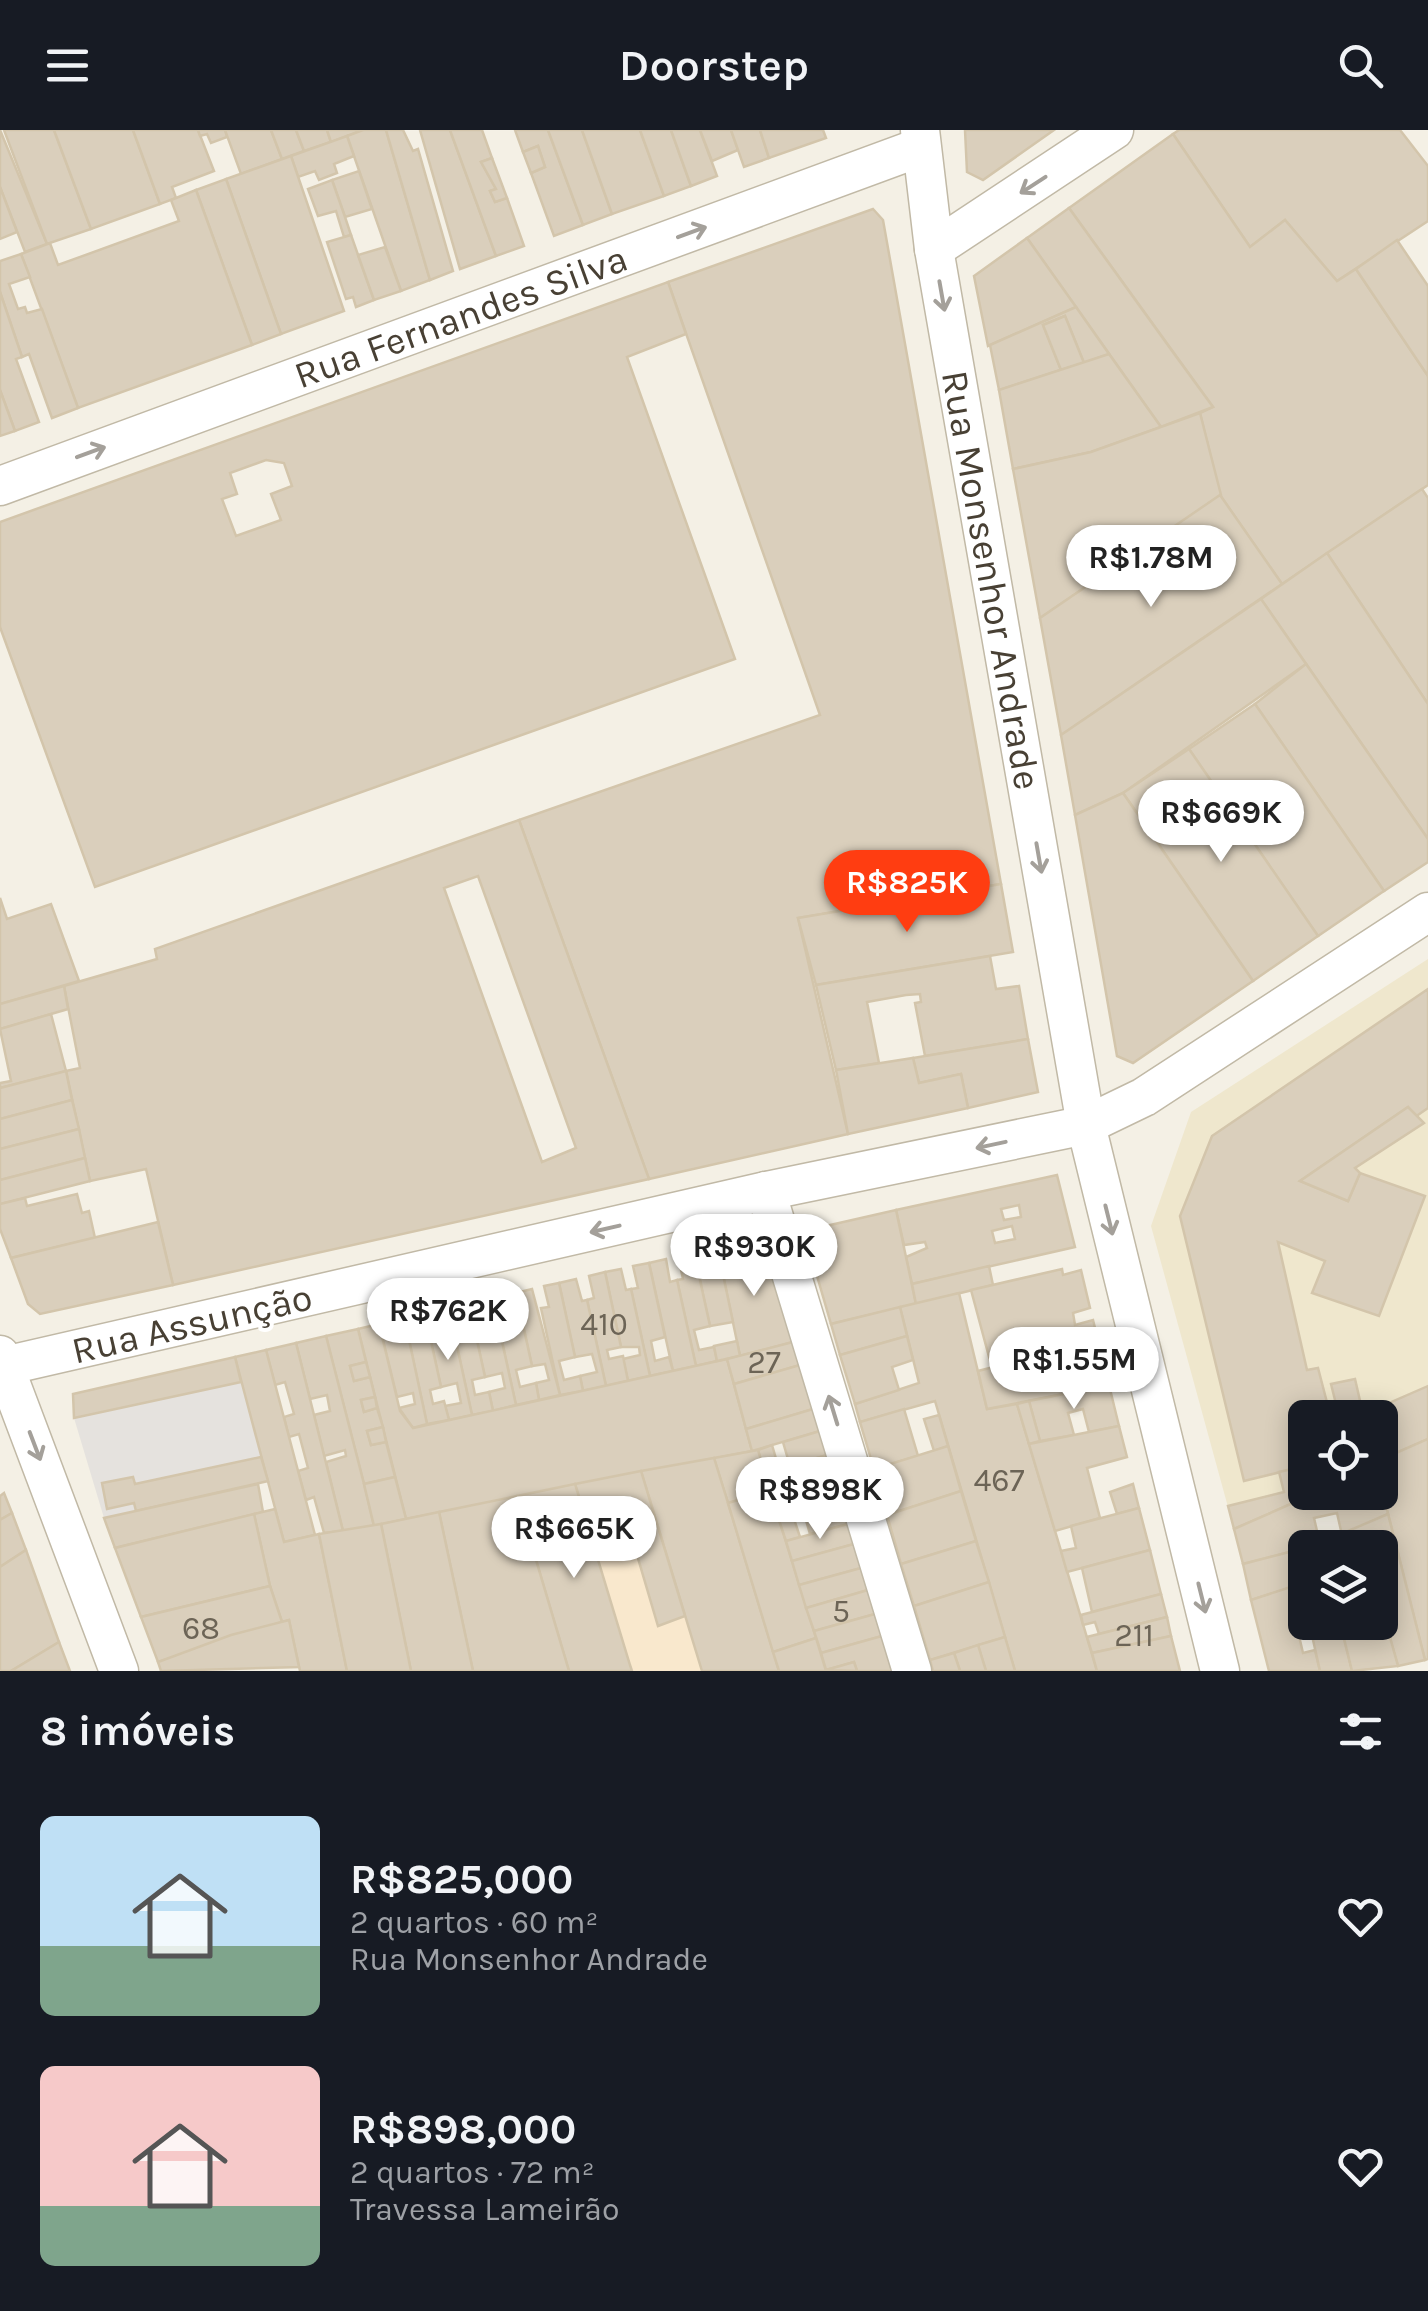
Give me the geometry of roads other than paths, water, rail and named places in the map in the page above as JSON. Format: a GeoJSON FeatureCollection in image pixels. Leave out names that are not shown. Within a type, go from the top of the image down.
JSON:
{"type":"FeatureCollection","features":[{"type":"Feature","properties":{"kind":"street"},"geometry":{"type":"LineString","coordinates":[[934,249],[1114,130]]}},
{"type":"Feature","properties":{"kind":"street","name":"Rua Monsenhor Andrade"},"geometry":{"type":"LineString","coordinates":[[921,139],[934,249],[1086,1125],[1220,1671]]}},
{"type":"Feature","properties":{"kind":"street","name":"Rua Fernandes Silva"},"geometry":{"type":"LineString","coordinates":[[0,486],[921,139]]}},
{"type":"Feature","properties":{"kind":"street","name":"Rua Assunção"},"geometry":{"type":"LineString","coordinates":[[1,1363],[766,1191],[1086,1125],[1157,1090],[1428,912]]}},
{"type":"Feature","properties":{"kind":"street"},"geometry":{"type":"LineString","coordinates":[[766,1191],[912,1671]]}},
{"type":"Feature","properties":{"kind":"street"},"geometry":{"type":"LineString","coordinates":[[1,1363],[119,1671]]}}]}
